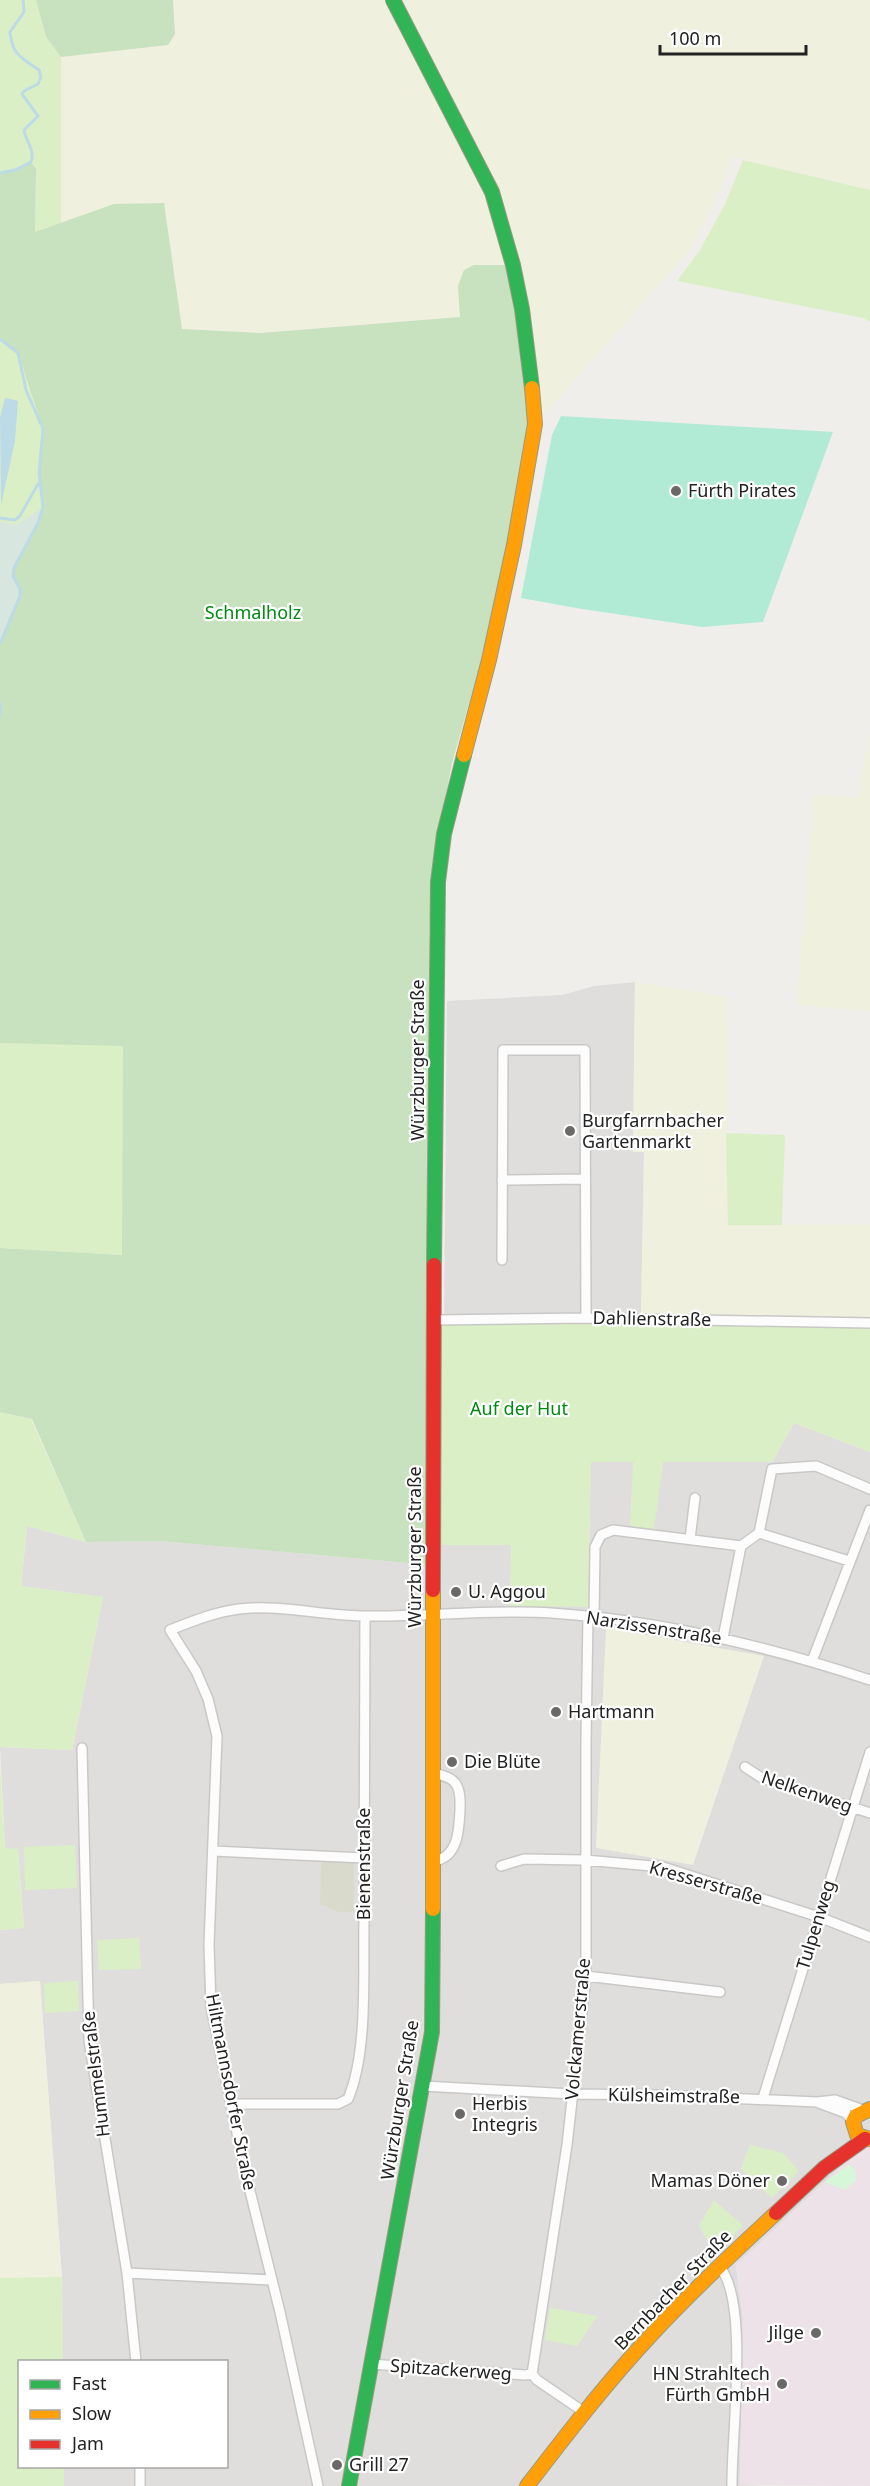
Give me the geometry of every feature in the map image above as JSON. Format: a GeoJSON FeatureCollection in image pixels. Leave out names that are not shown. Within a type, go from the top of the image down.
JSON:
{"type":"FeatureCollection","features":[{"type":"Feature","properties":{"kind":"street","name":"Würzburger Straße"},"geometry":{"type":"LineString","coordinates":[[349,2486],[432,2032],[438,882],[444,834],[501,607],[525,488],[535,424],[531,368],[522,309],[513,265],[492,192],[393,0]]}},
{"type":"Feature","properties":{"kind":"street"},"geometry":{"type":"LineString","coordinates":[[502,1260],[503,1050],[585,1050],[586,1318]]}},
{"type":"Feature","properties":{"kind":"street"},"geometry":{"type":"LineString","coordinates":[[502,1180],[585,1179]]}},
{"type":"Feature","properties":{"kind":"street","name":"Dahlienstraße"},"geometry":{"type":"LineString","coordinates":[[434,1320],[586,1318],[870,1323]]}},
{"type":"Feature","properties":{"kind":"street"},"geometry":{"type":"LineString","coordinates":[[723,1638],[741,1546],[759,1533],[772,1469],[816,1466],[870,1489]]}},
{"type":"Feature","properties":{"kind":"street"},"geometry":{"type":"LineString","coordinates":[[690,1539],[695,1498]]}},
{"type":"Feature","properties":{"kind":"street"},"geometry":{"type":"LineString","coordinates":[[812,1661],[870,1510]]}},
{"type":"Feature","properties":{"kind":"street","name":"Volckamerstraße"},"geometry":{"type":"LineString","coordinates":[[532,2373],[555,2234],[586,1976],[585,1860],[595,1546],[601,1535],[613,1530],[741,1546]]}},
{"type":"Feature","properties":{"kind":"street"},"geometry":{"type":"LineString","coordinates":[[759,1533],[849,1561]]}},
{"type":"Feature","properties":{"kind":"street","name":"Narzissenstraße"},"geometry":{"type":"LineString","coordinates":[[170,1630],[211,1614],[239,1609],[269,1608],[364,1616],[549,1613],[591,1616],[723,1638],[812,1661],[870,1680]]}},
{"type":"Feature","properties":{"kind":"street","name":"Bienenstraße"},"geometry":{"type":"LineString","coordinates":[[232,2104],[338,2104],[348,2099],[354,2085],[361,2037],[364,1616]]}},
{"type":"Feature","properties":{"kind":"street","name":"Hiltmannsdorfer Straße"},"geometry":{"type":"LineString","coordinates":[[170,1630],[196,1671],[208,1699],[215,1725],[218,1747],[209,1945],[211,2007],[244,2167],[318,2486]]}},
{"type":"Feature","properties":{"kind":"street","name":"Hummelstraße"},"geometry":{"type":"LineString","coordinates":[[82,1748],[89,2041],[127,2273],[136,2360]]}},
{"type":"Feature","properties":{"kind":"street","name":"Tulpenweg"},"geometry":{"type":"LineString","coordinates":[[764,2098],[870,1752]]}},
{"type":"Feature","properties":{"kind":"street","name":"Nelkenweg"},"geometry":{"type":"LineString","coordinates":[[745,1767],[762,1778],[870,1813]]}},
{"type":"Feature","properties":{"kind":"street"},"geometry":{"type":"LineString","coordinates":[[433,1773],[452,1780],[458,1786],[460,1795],[459,1830],[456,1841],[447,1856],[434,1861]]}},
{"type":"Feature","properties":{"kind":"street"},"geometry":{"type":"LineString","coordinates":[[213,1851],[364,1858]]}},
{"type":"Feature","properties":{"kind":"street","name":"Kresserstraße"},"geometry":{"type":"LineString","coordinates":[[501,1866],[524,1859],[585,1860],[663,1867],[819,1917],[870,1937]]}},
{"type":"Feature","properties":{"kind":"street"},"geometry":{"type":"LineString","coordinates":[[586,1976],[720,1992]]}},
{"type":"Feature","properties":{"kind":"street","name":"Külsheimstraße"},"geometry":{"type":"LineString","coordinates":[[423,2086],[572,2094],[764,2098],[817,2102],[835,2100],[867,2110]]}},
{"type":"Feature","properties":{"kind":"street","name":"Külsheimstraße"},"geometry":{"type":"LineString","coordinates":[[817,2102],[846,2113],[854,2125]]}},
{"type":"Feature","properties":{"kind":"street"},"geometry":{"type":"LineString","coordinates":[[824,2168],[854,2125],[856,2116],[867,2110]]}},
{"type":"Feature","properties":{"kind":"street"},"geometry":{"type":"LineString","coordinates":[[854,2125],[857,2135],[868,2139]]}},
{"type":"Feature","properties":{"kind":"street","name":"Bernbacher Straße"},"geometry":{"type":"LineString","coordinates":[[528,2486],[584,2412],[651,2335],[719,2266],[824,2168],[868,2139]]}},
{"type":"Feature","properties":{"kind":"street"},"geometry":{"type":"LineString","coordinates":[[719,2266],[726,2273],[733,2297],[736,2353],[732,2486]]}},
{"type":"Feature","properties":{"kind":"street"},"geometry":{"type":"LineString","coordinates":[[127,2273],[272,2280]]}},
{"type":"Feature","properties":{"kind":"street","name":"Spitzackerweg"},"geometry":{"type":"LineString","coordinates":[[370,2364],[525,2375],[532,2373]]}},
{"type":"Feature","properties":{"kind":"street"},"geometry":{"type":"LineString","coordinates":[[532,2373],[537,2380],[584,2412]]}},
{"type":"Feature","properties":{"kind":"street"},"geometry":{"type":"LineString","coordinates":[[140,2468],[140,2486]]}},
{"type":"Feature","properties":{"kind":"shaded area"},"geometry":{"type":"Polygon","coordinates":[[[43,507],[38,523],[14,568],[13,576],[20,589],[20,596],[0,644],[0,522],[17,525],[43,507]]]}},
{"type":"Feature","properties":{"kind":"shaded area"},"geometry":{"type":"Polygon","coordinates":[[[635,982],[633,1152],[644,1152],[641,1320],[444,1320],[447,1001],[562,995],[594,986],[635,982]]]}},
{"type":"Feature","properties":{"kind":"shaded area"},"geometry":{"type":"Polygon","coordinates":[[[794,1423],[870,1452],[870,2144],[736,2265],[743,2318],[740,2485],[762,2486],[64,2486],[64,2468],[228,2468],[228,2360],[63,2360],[62,2277],[40,1981],[0,1984],[0,1930],[24,1928],[18,1849],[5,1849],[0,1747],[72,1750],[103,1597],[21,1586],[27,1526],[86,1542],[160,1541],[431,1565],[432,1545],[512,1545],[588,1607],[591,1461],[772,1462],[794,1423]]]}},
{"type":"Feature","properties":{"kind":"shaded area"},"geometry":{"type":"Polygon","coordinates":[[[611,1610],[707,1626],[707,1630],[610,1614],[611,1610]]]}},
{"type":"Feature","properties":{"kind":"shaded area"},"geometry":{"type":"Polygon","coordinates":[[[321,1861],[354,1863],[354,1912],[339,1912],[320,1904],[321,1861]]]}},
{"type":"Feature","properties":{"kind":"shaded area"},"geometry":{"type":"Polygon","coordinates":[[[870,2144],[870,2486],[740,2485],[743,2318],[736,2265],[854,2154],[870,2144]]]}},
{"type":"Feature","properties":{"kind":"shaded area"},"geometry":{"type":"Polygon","coordinates":[[[654,2348],[659,2350],[626,2387],[619,2385],[654,2348]]]}},
{"type":"Feature","properties":{"kind":"shaded area"},"geometry":{"type":"Polygon","coordinates":[[[606,2400],[613,2401],[599,2420],[591,2419],[606,2400]]]}},
{"type":"Feature","properties":{"kind":"green space"},"geometry":{"type":"Polygon","coordinates":[[[0,0],[36,0],[46,37],[61,57],[61,223],[35,232],[36,169],[31,163],[0,173],[0,0]]]}},
{"type":"Feature","properties":{"kind":"green space"},"geometry":{"type":"Polygon","coordinates":[[[36,0],[173,0],[175,34],[168,45],[61,57],[46,37],[36,0]]]}},
{"type":"Feature","properties":{"kind":"green space"},"geometry":{"type":"Polygon","coordinates":[[[173,0],[384,0],[485,195],[513,265],[493,264],[458,286],[461,317],[261,333],[181,329],[164,203],[61,223],[61,57],[168,45],[175,34],[173,0]]]}},
{"type":"Feature","properties":{"kind":"green space"},"geometry":{"type":"Polygon","coordinates":[[[402,0],[870,0],[870,190],[733,157],[715,201],[691,249],[549,409],[538,413],[497,187],[402,0]]]}},
{"type":"Feature","properties":{"kind":"green space"},"geometry":{"type":"Polygon","coordinates":[[[743,160],[870,190],[870,322],[863,318],[677,281],[700,250],[725,204],[743,160]]]}},
{"type":"Feature","properties":{"kind":"green space","name":"Schmalholz"},"geometry":{"type":"Polygon","coordinates":[[[31,162],[36,169],[35,232],[114,204],[164,203],[182,329],[261,333],[460,317],[458,286],[464,270],[474,265],[513,265],[530,424],[499,599],[452,763],[433,863],[429,934],[431,1565],[160,1541],[86,1542],[32,1419],[0,1412],[0,1248],[122,1255],[123,1046],[0,1043],[0,644],[20,596],[20,589],[13,576],[14,568],[38,523],[43,507],[39,473],[43,429],[18,353],[0,339],[0,173],[15,170],[31,162]]]}},
{"type":"Feature","properties":{"kind":"green space"},"geometry":{"type":"Polygon","coordinates":[[[0,339],[18,353],[43,429],[39,473],[43,507],[0,644],[0,339]]]}},
{"type":"Feature","properties":{"kind":"green space","name":"Fürth Pirates"},"geometry":{"type":"Polygon","coordinates":[[[561,416],[833,432],[763,622],[702,627],[521,598],[552,435],[561,416]]]}},
{"type":"Feature","properties":{"kind":"green space"},"geometry":{"type":"Polygon","coordinates":[[[870,728],[870,1011],[797,1005],[812,794],[857,798],[870,728]]]}},
{"type":"Feature","properties":{"kind":"green space"},"geometry":{"type":"Polygon","coordinates":[[[635,982],[727,997],[728,1225],[870,1225],[870,1321],[641,1320],[644,1152],[633,1152],[635,982]]]}},
{"type":"Feature","properties":{"kind":"green space"},"geometry":{"type":"Polygon","coordinates":[[[0,1043],[123,1045],[123,1255],[0,1248],[0,1043]]]}},
{"type":"Feature","properties":{"kind":"green space"},"geometry":{"type":"Polygon","coordinates":[[[726,1133],[785,1135],[782,1225],[728,1225],[726,1133]]]}},
{"type":"Feature","properties":{"kind":"green space","name":"Auf der Hut"},"geometry":{"type":"Polygon","coordinates":[[[641,1320],[870,1328],[870,1452],[794,1423],[772,1462],[663,1462],[654,1529],[630,1527],[633,1462],[591,1462],[588,1607],[510,1606],[511,1545],[432,1545],[429,1321],[641,1320]]]}},
{"type":"Feature","properties":{"kind":"green space"},"geometry":{"type":"Polygon","coordinates":[[[0,1412],[31,1419],[86,1542],[27,1526],[21,1586],[103,1597],[72,1750],[0,1747],[0,1412]]]}},
{"type":"Feature","properties":{"kind":"green space"},"geometry":{"type":"Polygon","coordinates":[[[606,1628],[764,1656],[693,1865],[596,1848],[606,1628]]]}},
{"type":"Feature","properties":{"kind":"green space"},"geometry":{"type":"Polygon","coordinates":[[[0,1762],[5,1848],[18,1849],[24,1928],[0,1930],[0,1762]]]}},
{"type":"Feature","properties":{"kind":"green space"},"geometry":{"type":"Polygon","coordinates":[[[75,1845],[77,1888],[25,1890],[24,1847],[75,1845]]]}},
{"type":"Feature","properties":{"kind":"green space"},"geometry":{"type":"Polygon","coordinates":[[[139,1938],[141,1969],[99,1970],[97,1940],[139,1938]]]}},
{"type":"Feature","properties":{"kind":"green space"},"geometry":{"type":"Polygon","coordinates":[[[40,1981],[62,2277],[0,2278],[0,1984],[40,1981]]]}},
{"type":"Feature","properties":{"kind":"green space"},"geometry":{"type":"Polygon","coordinates":[[[78,1981],[79,2011],[45,2013],[44,1983],[78,1981]]]}},
{"type":"Feature","properties":{"kind":"green space"},"geometry":{"type":"Polygon","coordinates":[[[750,2145],[783,2153],[799,2171],[772,2198],[741,2169],[750,2145]]]}},
{"type":"Feature","properties":{"kind":"green space"},"geometry":{"type":"Polygon","coordinates":[[[849,2165],[855,2170],[856,2180],[844,2190],[825,2182],[849,2165]]]}},
{"type":"Feature","properties":{"kind":"green space"},"geometry":{"type":"Polygon","coordinates":[[[714,2200],[743,2226],[715,2254],[699,2226],[714,2200]]]}},
{"type":"Feature","properties":{"kind":"green space"},"geometry":{"type":"Polygon","coordinates":[[[62,2277],[63,2360],[18,2360],[18,2468],[64,2468],[64,2486],[0,2486],[0,2278],[62,2277]]]}},
{"type":"Feature","properties":{"kind":"green space"},"geometry":{"type":"Polygon","coordinates":[[[550,2308],[597,2316],[577,2346],[545,2340],[550,2308]]]}},
{"type":"Feature","properties":{"kind":"water"},"geometry":{"type":"Polygon","coordinates":[[[5,398],[18,401],[15,441],[1,505],[0,417],[5,398]]]}},
{"type":"Feature","properties":{"kind":"waterway"},"geometry":{"type":"LineString","coordinates":[[0,173],[15,170],[31,162],[31,149],[24,130],[38,116],[22,94],[38,84],[41,77],[39,70],[23,59],[11,40],[10,32],[24,12],[23,0]]}},
{"type":"Feature","properties":{"kind":"waterway"},"geometry":{"type":"LineString","coordinates":[[0,339],[18,353],[26,390],[43,429],[39,473],[43,507],[38,523],[14,568],[13,576],[20,589],[20,596],[0,644]]}},
{"type":"Feature","properties":{"kind":"waterway"},"geometry":{"type":"LineString","coordinates":[[0,518],[15,520],[20,516],[38,484]]}},
{"type":"Feature","properties":{"kind":"waterway"},"geometry":{"type":"LineString","coordinates":[[0,703],[0,715]]}},
{"type":"Feature","properties":{"kind":"traffic: fast"},"geometry":{"type":"LineString","coordinates":[[393,0],[492,192],[513,265],[522,309],[532,388]]}},
{"type":"Feature","properties":{"kind":"traffic: fast"},"geometry":{"type":"LineString","coordinates":[[434,1265],[438,882],[444,834],[464,755]]}},
{"type":"Feature","properties":{"kind":"traffic: fast"},"geometry":{"type":"LineString","coordinates":[[349,2486],[432,2032],[433,1909]]}},
{"type":"Feature","properties":{"kind":"traffic: slow"},"geometry":{"type":"LineString","coordinates":[[464,755],[489,660],[514,545],[535,424],[532,388]]}},
{"type":"Feature","properties":{"kind":"traffic: slow"},"geometry":{"type":"LineString","coordinates":[[433,1590],[433,1909]]}},
{"type":"Feature","properties":{"kind":"traffic: slow"},"geometry":{"type":"LineString","coordinates":[[870,2109],[856,2116],[853,2122],[857,2135],[870,2139]]}},
{"type":"Feature","properties":{"kind":"traffic: slow"},"geometry":{"type":"LineString","coordinates":[[527,2486],[635,2352],[697,2288],[776,2213]]}},
{"type":"Feature","properties":{"kind":"traffic: jam"},"geometry":{"type":"LineString","coordinates":[[433,1590],[434,1265]]}},
{"type":"Feature","properties":{"kind":"traffic: jam"},"geometry":{"type":"LineString","coordinates":[[776,2213],[824,2168],[865,2139]]}},
{"type":"Feature","properties":{"kind":"place","name":"Fürth Pirates"},"geometry":{"type":"Point","coordinates":[676,491]}},
{"type":"Feature","properties":{"kind":"place","name":"Burgfarrnbacher Gartenmarkt"},"geometry":{"type":"Point","coordinates":[570,1131]}},
{"type":"Feature","properties":{"kind":"place","name":"U. Aggou"},"geometry":{"type":"Point","coordinates":[456,1592]}},
{"type":"Feature","properties":{"kind":"place","name":"Hartmann"},"geometry":{"type":"Point","coordinates":[556,1712]}},
{"type":"Feature","properties":{"kind":"place","name":"Die Blüte"},"geometry":{"type":"Point","coordinates":[452,1762]}},
{"type":"Feature","properties":{"kind":"place","name":"Herbis Integris"},"geometry":{"type":"Point","coordinates":[460,2114]}},
{"type":"Feature","properties":{"kind":"place","name":"Mamas Döner"},"geometry":{"type":"Point","coordinates":[782,2181]}},
{"type":"Feature","properties":{"kind":"place","name":"Jilge"},"geometry":{"type":"Point","coordinates":[816,2333]}},
{"type":"Feature","properties":{"kind":"place","name":"HN Strahltech Fürth GmbH"},"geometry":{"type":"Point","coordinates":[782,2384]}},
{"type":"Feature","properties":{"kind":"place","name":"Grill 27"},"geometry":{"type":"Point","coordinates":[337,2465]}}]}
